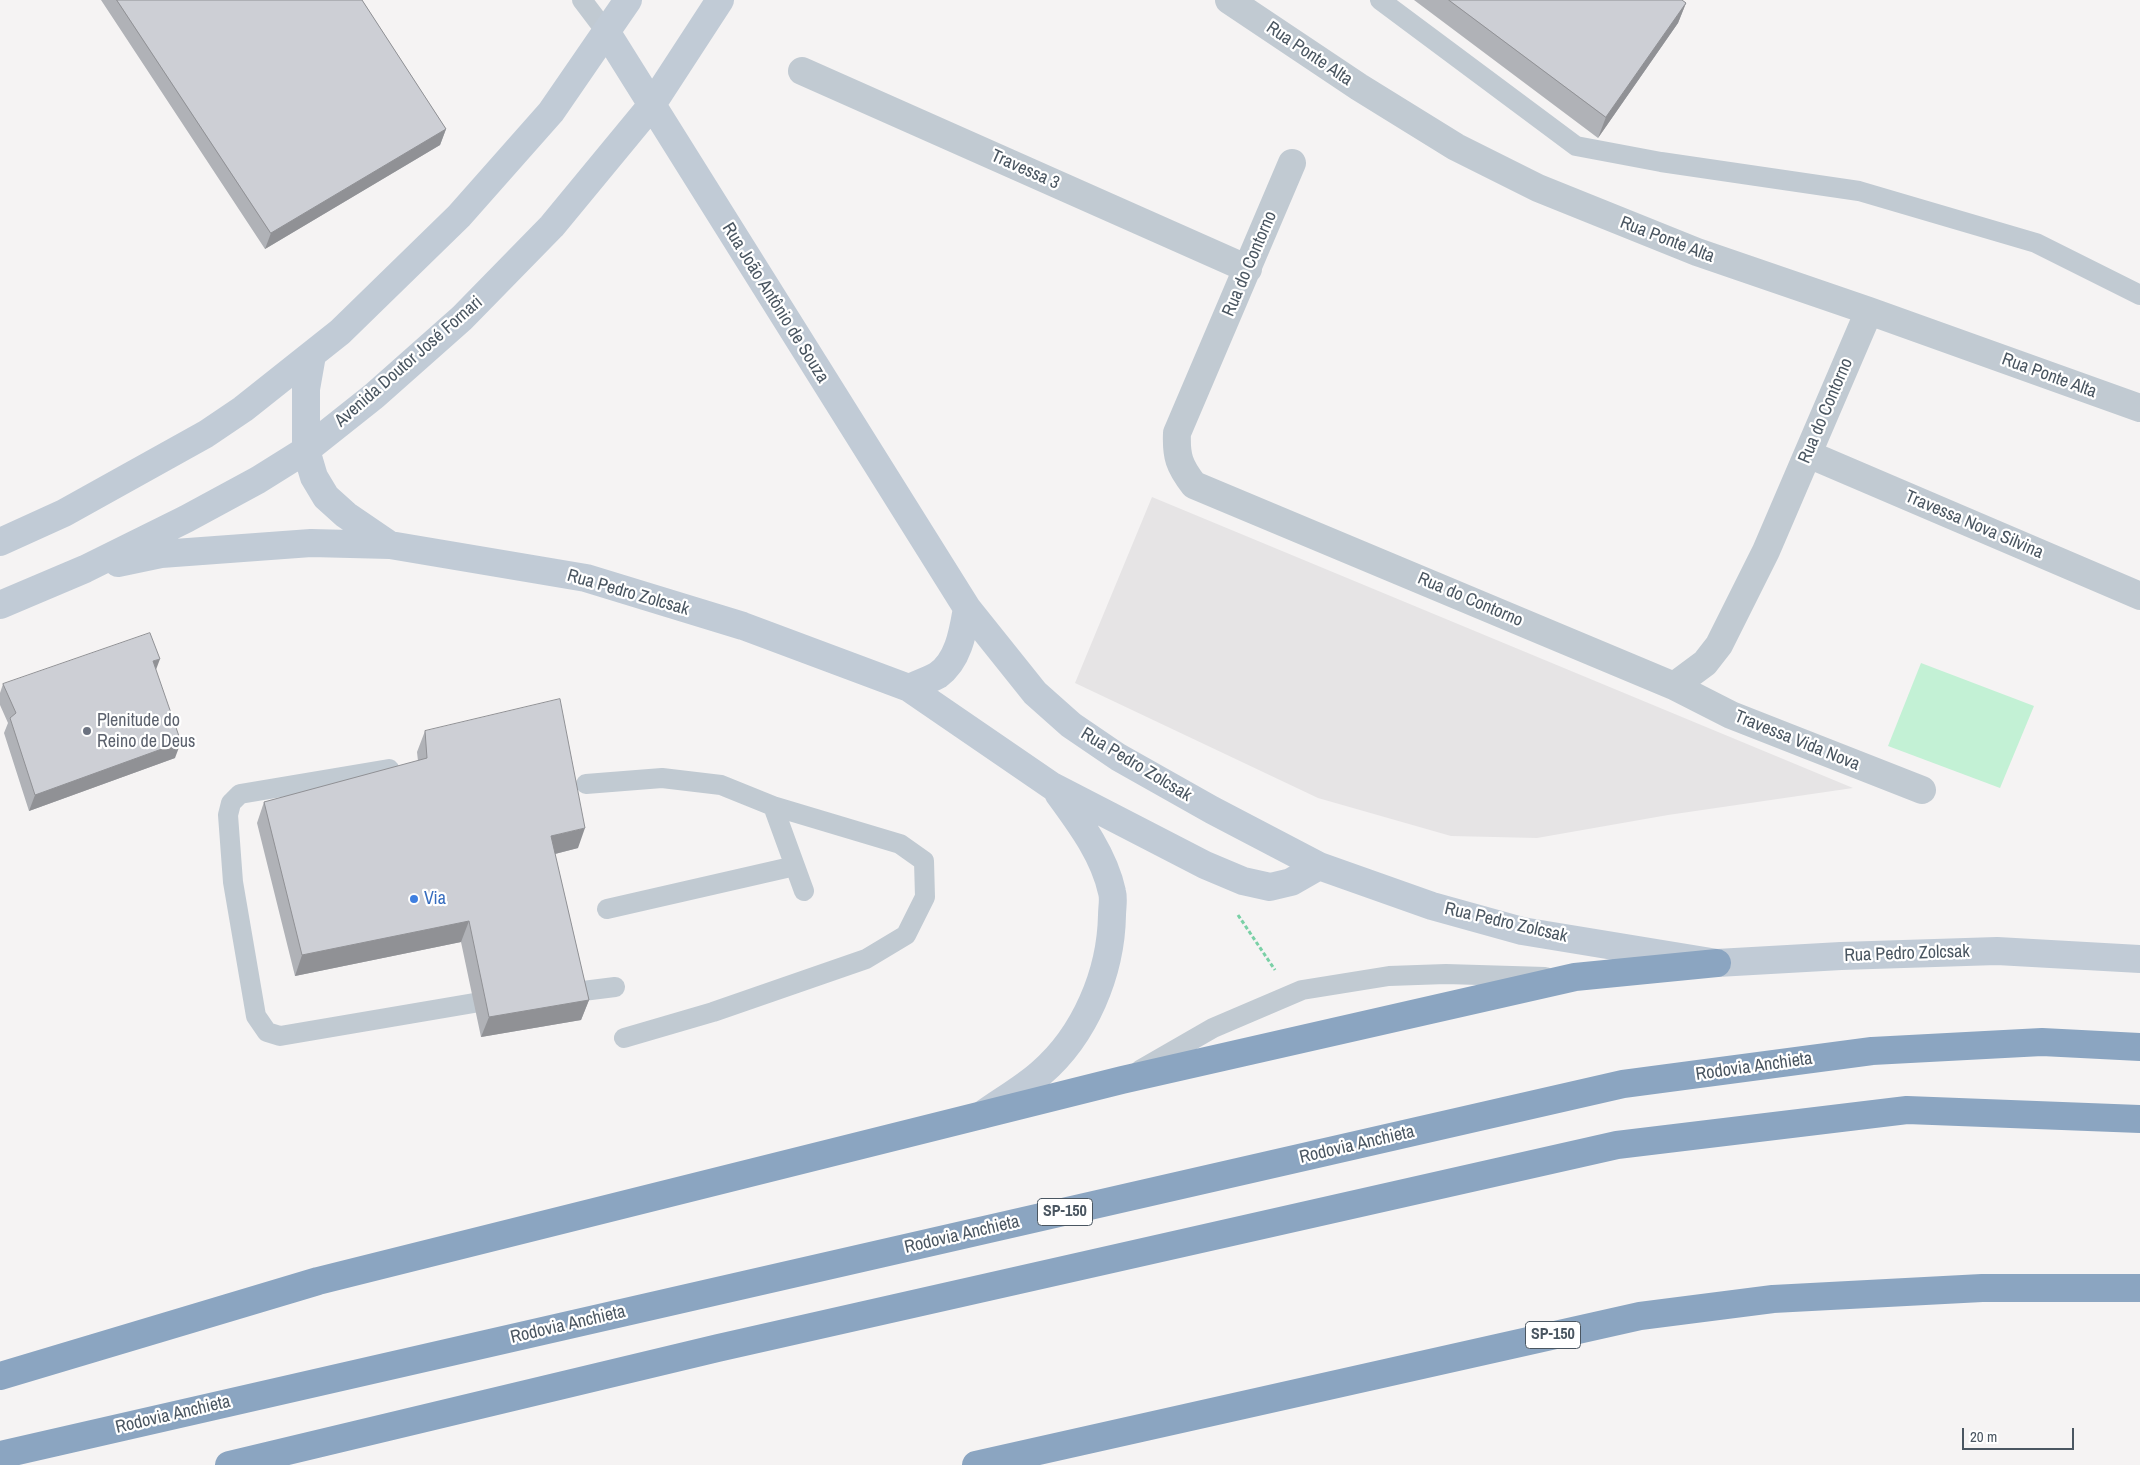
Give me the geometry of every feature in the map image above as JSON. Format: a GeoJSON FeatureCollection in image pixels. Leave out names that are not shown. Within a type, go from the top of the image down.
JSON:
{"type":"FeatureCollection","features":[{"type":"Feature","properties":{"kind":"highway"},"geometry":{"type":"LineString","coordinates":[[0,1376],[318,1281],[1122,1080],[1575,977],[1717,963]]}},
{"type":"Feature","properties":{"kind":"highway","name":"Rodovia Anchieta"},"geometry":{"type":"LineString","coordinates":[[0,1455],[1622,1084],[1872,1051],[2042,1042],[2140,1047]]}},
{"type":"Feature","properties":{"kind":"highway"},"geometry":{"type":"LineString","coordinates":[[229,1465],[718,1348],[1617,1145],[1907,1110],[2140,1119]]}},
{"type":"Feature","properties":{"kind":"highway","name":"SP-150"},"geometry":{"type":"LineString","coordinates":[[976,1465],[1640,1316],[1773,1299],[1982,1288],[2140,1288]]}},
{"type":"Feature","properties":{"kind":"main road"},"geometry":{"type":"LineString","coordinates":[[0,542],[64,513],[206,434],[243,409],[340,332],[459,216],[551,112],[628,0]]}},
{"type":"Feature","properties":{"kind":"main road","name":"Avenida Doutor José Fornari"},"geometry":{"type":"LineString","coordinates":[[0,605],[84,569],[238,491],[306,450],[374,396],[462,318],[552,226],[651,106],[720,0]]}},
{"type":"Feature","properties":{"kind":"main road","name":"Rua João Antônio de Souza"},"geometry":{"type":"LineString","coordinates":[[607,33],[967,608]]}},
{"type":"Feature","properties":{"kind":"main road","name":"Rua Pedro Zolcsak"},"geometry":{"type":"LineString","coordinates":[[312,355],[306,390],[306,450],[314,477],[326,497],[346,515],[390,545],[586,578],[744,626],[909,688],[1052,786]]}},
{"type":"Feature","properties":{"kind":"main road"},"geometry":{"type":"LineString","coordinates":[[84,569],[161,554],[252,546],[310,543],[390,545]]}},
{"type":"Feature","properties":{"kind":"main road"},"geometry":{"type":"LineString","coordinates":[[909,688],[938,674],[953,658],[962,638],[967,608]]}},
{"type":"Feature","properties":{"kind":"main road","name":"Rua Pedro Zolcsak"},"geometry":{"type":"LineString","coordinates":[[967,608],[1035,693],[1071,725],[1154,778],[1319,866],[1432,906],[1522,931],[1717,963],[1841,956],[1997,951],[2140,958]]}},
{"type":"Feature","properties":{"kind":"main road"},"geometry":{"type":"LineString","coordinates":[[1052,786],[1205,866],[1243,880],[1270,887],[1291,882],[1319,866]]}},
{"type":"Feature","properties":{"kind":"main road"},"geometry":{"type":"LineString","coordinates":[[981,1116],[1041,1073],[1066,1046],[1090,1008],[1112,937],[1113,893],[1101,861],[1083,826],[1052,786]]}},
{"type":"Feature","properties":{"kind":"street","name":"Rua Ponte Alta"},"geometry":{"type":"LineString","coordinates":[[1229,0],[1359,87],[1456,147],[1538,188],[1696,252],[1869,311],[2140,408]]}},
{"type":"Feature","properties":{"kind":"street","name":"Travessa 3"},"geometry":{"type":"LineString","coordinates":[[802,70],[1248,269]]}},
{"type":"Feature","properties":{"kind":"street","name":"Rua do Contorno"},"geometry":{"type":"LineString","coordinates":[[1292,163],[1177,433],[1176,450],[1182,469],[1194,485],[1674,686],[1705,663],[1719,645],[1766,552],[1869,311]]}},
{"type":"Feature","properties":{"kind":"street","name":"Travessa Nova Silvina"},"geometry":{"type":"LineString","coordinates":[[1808,454],[2140,596]]}},
{"type":"Feature","properties":{"kind":"street","name":"Travessa Vida Nova"},"geometry":{"type":"LineString","coordinates":[[1674,686],[1731,715],[1922,790]]}},
{"type":"Feature","properties":{"kind":"lane","name":"Rua João Antônio de Souza"},"geometry":{"type":"LineString","coordinates":[[582,0],[607,33]]}},
{"type":"Feature","properties":{"kind":"lane"},"geometry":{"type":"LineString","coordinates":[[1380,0],[1576,146],[1661,162],[1859,191],[2036,243],[2140,295]]}},
{"type":"Feature","properties":{"kind":"lane"},"geometry":{"type":"LineString","coordinates":[[389,769],[240,794],[231,803],[228,815],[233,882],[256,1016],[267,1032],[280,1036],[474,1003]]}},
{"type":"Feature","properties":{"kind":"lane"},"geometry":{"type":"LineString","coordinates":[[586,784],[662,778],[721,785],[773,806],[900,844],[924,861],[925,897],[906,935],[866,959],[713,1012],[624,1038]]}},
{"type":"Feature","properties":{"kind":"lane"},"geometry":{"type":"LineString","coordinates":[[773,806],[804,891]]}},
{"type":"Feature","properties":{"kind":"lane"},"geometry":{"type":"LineString","coordinates":[[606,909],[795,866]]}},
{"type":"Feature","properties":{"kind":"lane"},"geometry":{"type":"LineString","coordinates":[[1122,1080],[1213,1028],[1302,990],[1389,976],[1446,974],[1575,977]]}},
{"type":"Feature","properties":{"kind":"lane"},"geometry":{"type":"LineString","coordinates":[[574,992],[615,987]]}},
{"type":"Feature","properties":{"kind":"path"},"geometry":{"type":"LineString","coordinates":[[1237,914],[1291,994]]}},
{"type":"Feature","properties":{"kind":"shaded area"},"geometry":{"type":"Polygon","coordinates":[[[1152,497],[1853,788],[1668,815],[1537,838],[1451,836],[1318,798],[1075,683],[1152,497]]]}},
{"type":"Feature","properties":{"kind":"green space"},"geometry":{"type":"Polygon","coordinates":[[[1921,663],[2034,706],[2000,788],[1888,746],[1921,663]]]}},
{"type":"Feature","properties":{"kind":"building"},"geometry":{"type":"Polygon","coordinates":[[[117,0],[362,0],[446,129],[271,233],[117,0]]]}},
{"type":"Feature","properties":{"kind":"building"},"geometry":{"type":"Polygon","coordinates":[[[1449,0],[1682,0],[1686,3],[1606,117],[1449,0]]]}},
{"type":"Feature","properties":{"kind":"building","name":"Plenitude do Reino de Deus"},"geometry":{"type":"Polygon","coordinates":[[[150,633],[160,659],[153,661],[181,742],[35,795],[10,718],[16,713],[3,684],[150,633]]]}},
{"type":"Feature","properties":{"kind":"building","name":"Via"},"geometry":{"type":"Polygon","coordinates":[[[560,699],[585,828],[551,836],[589,1000],[489,1017],[469,921],[302,955],[264,802],[427,758],[425,731],[560,699]]]}},
{"type":"Feature","properties":{"kind":"place","name":"Plenitude do Reino de Deus"},"geometry":{"type":"Point","coordinates":[87,731]}},
{"type":"Feature","properties":{"kind":"place","name":"Via"},"geometry":{"type":"Point","coordinates":[414,899]}}]}
